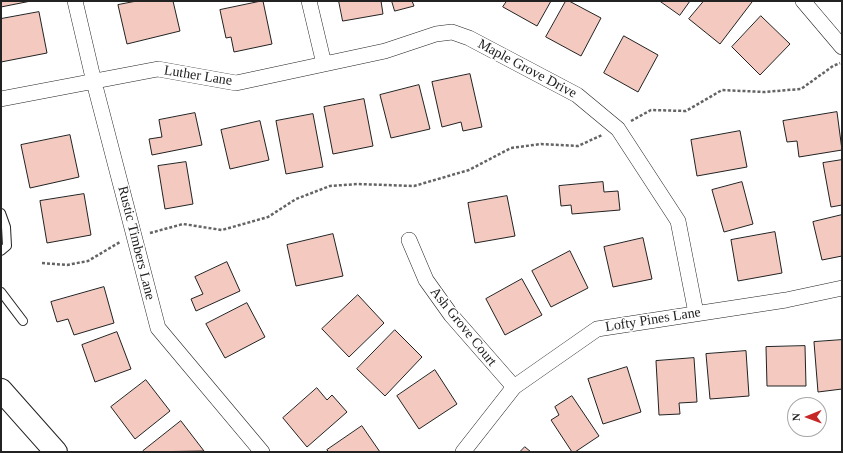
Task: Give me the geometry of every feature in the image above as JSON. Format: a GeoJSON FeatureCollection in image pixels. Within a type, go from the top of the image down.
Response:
{"type":"FeatureCollection","features":[{"type":"Feature","properties":{"kind":"main road"},"geometry":{"type":"LineString","coordinates":[[1,390],[56,452]]}},
{"type":"Feature","properties":{"kind":"street","name":"Rustic Timbers Lane"},"geometry":{"type":"LineString","coordinates":[[75,1],[94,82],[158,328],[262,452]]}},
{"type":"Feature","properties":{"kind":"street"},"geometry":{"type":"LineString","coordinates":[[309,1],[324,64]]}},
{"type":"Feature","properties":{"kind":"street"},"geometry":{"type":"LineString","coordinates":[[803,1],[842,46]]}},
{"type":"Feature","properties":{"kind":"street","name":"Maple Grove Drive"},"geometry":{"type":"LineString","coordinates":[[324,64],[385,51],[436,34],[452,32],[469,38],[577,95],[618,129],[678,221],[696,312]]}},
{"type":"Feature","properties":{"kind":"street","name":"Luther Lane"},"geometry":{"type":"LineString","coordinates":[[1,99],[158,69],[236,83],[324,64]]}},
{"type":"Feature","properties":{"kind":"street","name":"Ash Grove Court"},"geometry":{"type":"LineString","coordinates":[[409,240],[426,280],[451,315],[514,387]]}},
{"type":"Feature","properties":{"kind":"street","name":"Lofty Pines Lane"},"geometry":{"type":"LineString","coordinates":[[463,452],[514,387],[597,329],[696,312],[786,300],[842,288]]}},
{"type":"Feature","properties":{"kind":"lane"},"geometry":{"type":"LineString","coordinates":[[1,213],[6,227],[7,246],[1,251]]}},
{"type":"Feature","properties":{"kind":"lane"},"geometry":{"type":"LineString","coordinates":[[1,292],[23,321]]}},
{"type":"Feature","properties":{"kind":"path"},"geometry":{"type":"LineString","coordinates":[[42,263],[67,265],[88,260],[114,244],[183,224],[222,230],[268,217],[296,199],[330,186],[358,184],[414,186],[469,170],[511,148],[541,144],[578,146],[618,129],[651,110],[686,111],[722,90],[764,92],[801,89],[833,66],[842,63]]}},
{"type":"Feature","properties":{"kind":"building"},"geometry":{"type":"Polygon","coordinates":[[[1,1],[31,1],[1,7],[1,1]]]}},
{"type":"Feature","properties":{"kind":"building"},"geometry":{"type":"Polygon","coordinates":[[[137,1],[173,1],[180,31],[127,44],[118,5],[137,1]]]}},
{"type":"Feature","properties":{"kind":"building"},"geometry":{"type":"Polygon","coordinates":[[[263,1],[272,44],[234,52],[231,37],[226,38],[220,10],[263,1]]]}},
{"type":"Feature","properties":{"kind":"building"},"geometry":{"type":"Polygon","coordinates":[[[339,1],[381,1],[383,14],[343,21],[339,1]]]}},
{"type":"Feature","properties":{"kind":"building"},"geometry":{"type":"Polygon","coordinates":[[[392,1],[412,1],[414,6],[395,11],[392,1]]]}},
{"type":"Feature","properties":{"kind":"building"},"geometry":{"type":"Polygon","coordinates":[[[507,1],[551,1],[537,26],[503,7],[507,1]]]}},
{"type":"Feature","properties":{"kind":"building"},"geometry":{"type":"Polygon","coordinates":[[[566,1],[569,1],[601,18],[581,56],[546,37],[566,1]]]}},
{"type":"Feature","properties":{"kind":"building"},"geometry":{"type":"Polygon","coordinates":[[[660,1],[690,1],[680,15],[660,1]]]}},
{"type":"Feature","properties":{"kind":"building"},"geometry":{"type":"Polygon","coordinates":[[[704,1],[752,2],[720,44],[689,19],[704,1]]]}},
{"type":"Feature","properties":{"kind":"building"},"geometry":{"type":"Polygon","coordinates":[[[39,12],[47,53],[1,62],[1,19],[39,12]]]}},
{"type":"Feature","properties":{"kind":"building"},"geometry":{"type":"Polygon","coordinates":[[[761,16],[790,44],[760,75],[732,47],[761,16]]]}},
{"type":"Feature","properties":{"kind":"building"},"geometry":{"type":"Polygon","coordinates":[[[624,36],[658,55],[638,92],[604,73],[624,36]]]}},
{"type":"Feature","properties":{"kind":"building"},"geometry":{"type":"Polygon","coordinates":[[[470,74],[482,127],[463,131],[461,122],[442,127],[432,82],[470,74]]]}},
{"type":"Feature","properties":{"kind":"building"},"geometry":{"type":"Polygon","coordinates":[[[419,85],[430,129],[391,138],[380,95],[419,85]]]}},
{"type":"Feature","properties":{"kind":"building"},"geometry":{"type":"Polygon","coordinates":[[[364,99],[373,146],[333,154],[324,107],[364,99]]]}},
{"type":"Feature","properties":{"kind":"building"},"geometry":{"type":"Polygon","coordinates":[[[837,112],[842,150],[799,157],[797,141],[787,142],[783,121],[837,112]]]}},
{"type":"Feature","properties":{"kind":"building"},"geometry":{"type":"Polygon","coordinates":[[[195,113],[202,145],[152,155],[149,139],[162,137],[159,120],[195,113]]]}},
{"type":"Feature","properties":{"kind":"building"},"geometry":{"type":"Polygon","coordinates":[[[313,114],[323,167],[286,174],[276,121],[313,114]]]}},
{"type":"Feature","properties":{"kind":"building"},"geometry":{"type":"Polygon","coordinates":[[[260,121],[269,160],[230,169],[221,130],[260,121]]]}},
{"type":"Feature","properties":{"kind":"building"},"geometry":{"type":"Polygon","coordinates":[[[740,131],[747,167],[697,176],[691,140],[740,131]]]}},
{"type":"Feature","properties":{"kind":"building"},"geometry":{"type":"Polygon","coordinates":[[[70,135],[79,177],[30,188],[21,145],[70,135]]]}},
{"type":"Feature","properties":{"kind":"building"},"geometry":{"type":"Polygon","coordinates":[[[842,160],[842,205],[831,207],[823,163],[842,160]]]}},
{"type":"Feature","properties":{"kind":"building"},"geometry":{"type":"Polygon","coordinates":[[[186,162],[193,204],[165,209],[158,166],[186,162]]]}},
{"type":"Feature","properties":{"kind":"building"},"geometry":{"type":"Polygon","coordinates":[[[603,182],[604,192],[618,191],[620,210],[572,214],[571,205],[561,206],[559,186],[603,182]]]}},
{"type":"Feature","properties":{"kind":"building"},"geometry":{"type":"Polygon","coordinates":[[[742,182],[753,224],[724,232],[712,190],[742,182]]]}},
{"type":"Feature","properties":{"kind":"building"},"geometry":{"type":"Polygon","coordinates":[[[84,194],[91,235],[47,243],[40,201],[84,194]]]}},
{"type":"Feature","properties":{"kind":"building"},"geometry":{"type":"Polygon","coordinates":[[[507,196],[515,236],[475,243],[468,203],[507,196]]]}},
{"type":"Feature","properties":{"kind":"building"},"geometry":{"type":"Polygon","coordinates":[[[842,215],[842,256],[822,260],[813,222],[842,215]]]}},
{"type":"Feature","properties":{"kind":"building"},"geometry":{"type":"Polygon","coordinates":[[[775,232],[782,273],[738,281],[731,240],[775,232]]]}},
{"type":"Feature","properties":{"kind":"building"},"geometry":{"type":"Polygon","coordinates":[[[333,234],[343,276],[296,286],[287,245],[333,234]]]}},
{"type":"Feature","properties":{"kind":"building"},"geometry":{"type":"Polygon","coordinates":[[[643,238],[652,279],[613,287],[604,247],[643,238]]]}},
{"type":"Feature","properties":{"kind":"building"},"geometry":{"type":"Polygon","coordinates":[[[570,251],[588,288],[551,307],[532,271],[570,251]]]}},
{"type":"Feature","properties":{"kind":"building"},"geometry":{"type":"Polygon","coordinates":[[[227,262],[240,291],[196,311],[191,299],[203,294],[195,277],[227,262]]]}},
{"type":"Feature","properties":{"kind":"building"},"geometry":{"type":"Polygon","coordinates":[[[522,279],[542,315],[505,335],[486,299],[522,279]]]}},
{"type":"Feature","properties":{"kind":"building"},"geometry":{"type":"Polygon","coordinates":[[[104,287],[114,323],[74,335],[68,319],[57,322],[51,302],[104,287]]]}},
{"type":"Feature","properties":{"kind":"building"},"geometry":{"type":"Polygon","coordinates":[[[358,295],[384,323],[349,357],[322,329],[358,295]]]}},
{"type":"Feature","properties":{"kind":"building"},"geometry":{"type":"Polygon","coordinates":[[[247,303],[265,337],[225,358],[206,324],[247,303]]]}},
{"type":"Feature","properties":{"kind":"building"},"geometry":{"type":"Polygon","coordinates":[[[395,330],[422,357],[385,396],[357,369],[395,330]]]}},
{"type":"Feature","properties":{"kind":"building"},"geometry":{"type":"Polygon","coordinates":[[[117,332],[131,369],[95,382],[82,345],[117,332]]]}},
{"type":"Feature","properties":{"kind":"building"},"geometry":{"type":"Polygon","coordinates":[[[842,340],[842,389],[818,392],[814,342],[842,340]]]}},
{"type":"Feature","properties":{"kind":"building"},"geometry":{"type":"Polygon","coordinates":[[[805,346],[806,386],[767,386],[766,347],[805,346]]]}},
{"type":"Feature","properties":{"kind":"building"},"geometry":{"type":"Polygon","coordinates":[[[746,351],[749,396],[710,399],[706,354],[746,351]]]}},
{"type":"Feature","properties":{"kind":"building"},"geometry":{"type":"Polygon","coordinates":[[[694,358],[697,402],[679,403],[680,414],[659,415],[656,361],[694,358]]]}},
{"type":"Feature","properties":{"kind":"building"},"geometry":{"type":"Polygon","coordinates":[[[627,367],[641,412],[603,424],[588,379],[627,367]]]}},
{"type":"Feature","properties":{"kind":"building"},"geometry":{"type":"Polygon","coordinates":[[[435,370],[457,404],[419,429],[397,396],[435,370]]]}},
{"type":"Feature","properties":{"kind":"building"},"geometry":{"type":"Polygon","coordinates":[[[146,380],[170,411],[135,439],[111,407],[146,380]]]}},
{"type":"Feature","properties":{"kind":"building"},"geometry":{"type":"Polygon","coordinates":[[[317,388],[327,400],[332,395],[347,412],[307,447],[283,418],[317,388]]]}},
{"type":"Feature","properties":{"kind":"building"},"geometry":{"type":"Polygon","coordinates":[[[572,396],[599,436],[575,452],[572,452],[551,420],[559,415],[555,407],[572,396]]]}},
{"type":"Feature","properties":{"kind":"building"},"geometry":{"type":"Polygon","coordinates":[[[181,421],[204,451],[143,452],[143,451],[181,421]]]}},
{"type":"Feature","properties":{"kind":"building"},"geometry":{"type":"Polygon","coordinates":[[[362,426],[380,452],[329,452],[327,450],[362,426]]]}},
{"type":"Feature","properties":{"kind":"building"},"geometry":{"type":"Polygon","coordinates":[[[525,447],[531,452],[520,452],[525,447]]]}}]}
